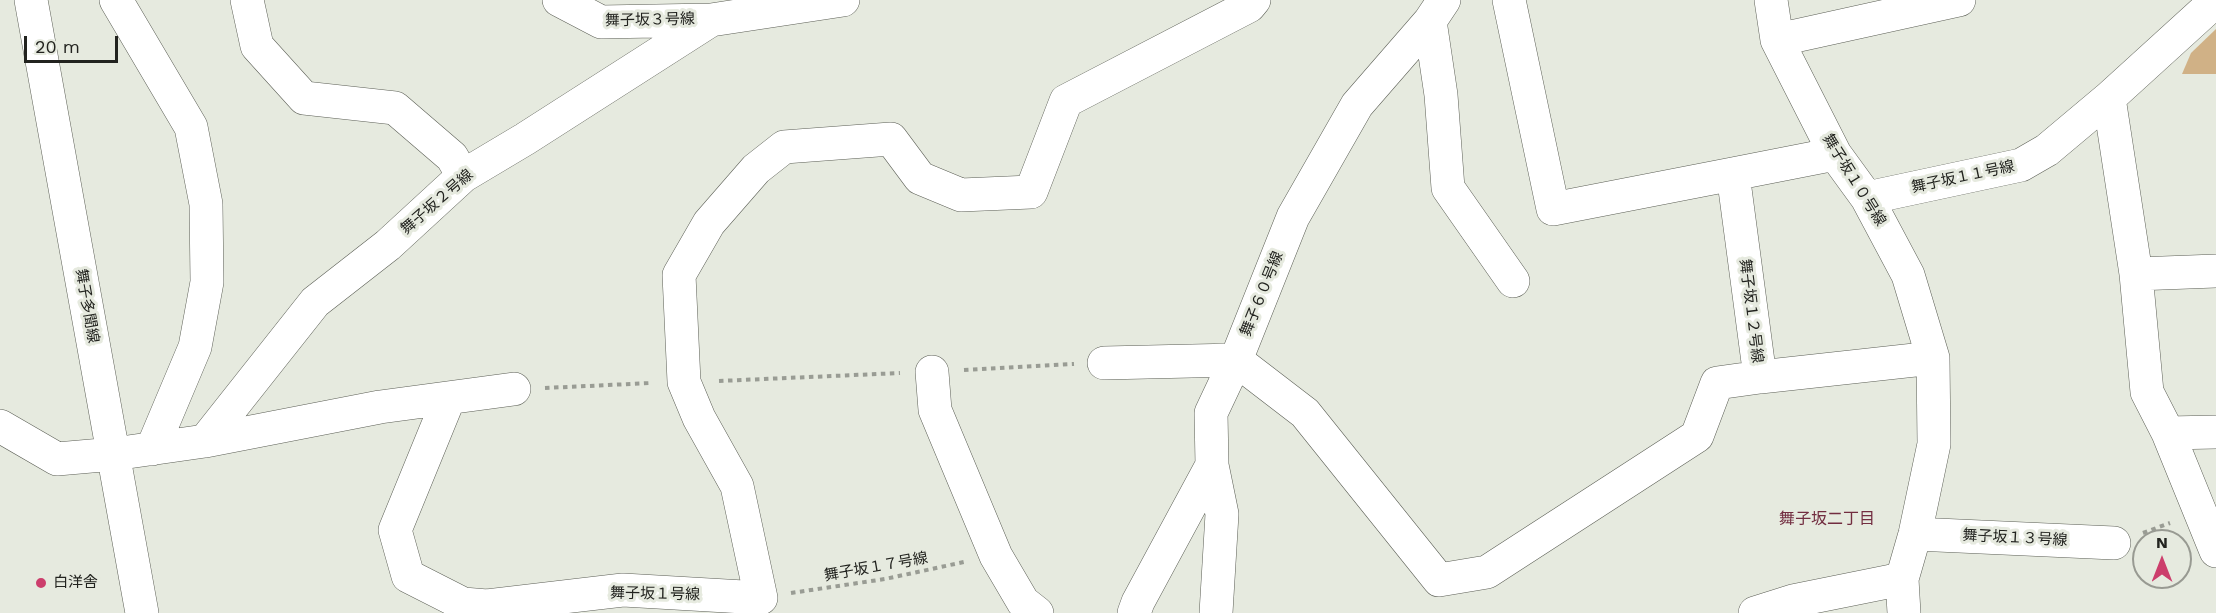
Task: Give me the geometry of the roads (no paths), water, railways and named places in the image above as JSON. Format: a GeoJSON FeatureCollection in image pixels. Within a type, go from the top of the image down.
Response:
{"type":"FeatureCollection","features":[{"type":"Feature","properties":{"kind":"street","name":"舞子多聞線"},"geometry":{"type":"LineString","coordinates":[[31,0],[142,613]]}},
{"type":"Feature","properties":{"kind":"street"},"geometry":{"type":"LineString","coordinates":[[116,0],[191,126],[206,204],[207,282],[195,347],[152,449]]}},
{"type":"Feature","properties":{"kind":"street"},"geometry":{"type":"LineString","coordinates":[[247,0],[257,46],[304,98],[395,108],[452,157],[463,177]]}},
{"type":"Feature","properties":{"kind":"street","name":"舞子坂３号線"},"geometry":{"type":"LineString","coordinates":[[559,0],[601,22],[711,20]]}},
{"type":"Feature","properties":{"kind":"street","name":"舞子坂２号線"},"geometry":{"type":"LineString","coordinates":[[205,441],[315,302],[388,245],[463,177],[711,20],[843,0]]}},
{"type":"Feature","properties":{"kind":"street"},"geometry":{"type":"LineString","coordinates":[[762,606],[737,486],[699,418],[684,382],[679,275],[709,223],[756,169],[784,147],[891,139],[920,178],[961,195],[1031,192],[1066,101],[1249,6],[1254,0]]}},
{"type":"Feature","properties":{"kind":"street"},"geometry":{"type":"LineString","coordinates":[[1509,0],[1553,209],[1835,154]]}},
{"type":"Feature","properties":{"kind":"street","name":"舞子坂１０号線"},"geometry":{"type":"LineString","coordinates":[[1771,0],[1777,40],[1835,154],[1867,198],[1908,275],[1933,358],[1934,444],[1915,534],[1902,579],[1904,613]]}},
{"type":"Feature","properties":{"kind":"street"},"geometry":{"type":"LineString","coordinates":[[1777,40],[1959,0]]}},
{"type":"Feature","properties":{"kind":"street"},"geometry":{"type":"LineString","coordinates":[[2211,0],[2209,7],[2109,98],[2136,274],[2147,392],[2168,433],[2216,550]]}},
{"type":"Feature","properties":{"kind":"street"},"geometry":{"type":"LineString","coordinates":[[1437,10],[1448,188],[1513,281]]}},
{"type":"Feature","properties":{"kind":"street","name":"舞子６０号線"},"geometry":{"type":"LineString","coordinates":[[1134,613],[1137,602],[1212,465],[1211,413],[1236,360],[1293,217],[1357,105],[1437,10]]}},
{"type":"Feature","properties":{"kind":"street","name":"舞子坂１１号線"},"geometry":{"type":"LineString","coordinates":[[1867,198],[2021,165],[2047,150],[2109,98]]}},
{"type":"Feature","properties":{"kind":"street","name":"舞子坂１２号線"},"geometry":{"type":"LineString","coordinates":[[1733,174],[1760,377],[1933,358]]}},
{"type":"Feature","properties":{"kind":"street"},"geometry":{"type":"LineString","coordinates":[[2136,274],[2216,271]]}},
{"type":"Feature","properties":{"kind":"street"},"geometry":{"type":"LineString","coordinates":[[1104,363],[1236,360],[1305,413],[1439,580],[1487,572],[1697,436],[1717,383],[1760,377]]}},
{"type":"Feature","properties":{"kind":"street"},"geometry":{"type":"LineString","coordinates":[[932,372],[935,410],[996,556],[1023,602],[1036,613]]}},
{"type":"Feature","properties":{"kind":"street"},"geometry":{"type":"LineString","coordinates":[[0,426],[57,459],[114,454],[205,441],[380,406],[514,389]]}},
{"type":"Feature","properties":{"kind":"street","name":"舞子坂１号線"},"geometry":{"type":"LineString","coordinates":[[449,398],[395,530],[408,576],[463,604],[486,610],[589,604],[622,590],[762,606]]}},
{"type":"Feature","properties":{"kind":"street"},"geometry":{"type":"LineString","coordinates":[[2168,433],[2216,432]]}},
{"type":"Feature","properties":{"kind":"street"},"geometry":{"type":"LineString","coordinates":[[1212,465],[1222,514],[1216,613]]}},
{"type":"Feature","properties":{"kind":"street","name":"舞子坂１３号線"},"geometry":{"type":"LineString","coordinates":[[1915,534],[2114,543]]}},
{"type":"Feature","properties":{"kind":"street"},"geometry":{"type":"LineString","coordinates":[[1755,613],[1793,601],[1902,579]]}},
{"type":"Feature","properties":{"kind":"place","name":"白洋舎"},"geometry":{"type":"Point","coordinates":[41,583]}},
{"type":"Feature","properties":{"kind":"district","name":"舞子坂二丁目"},"geometry":{"type":"Point","coordinates":[1827,519]}}]}
